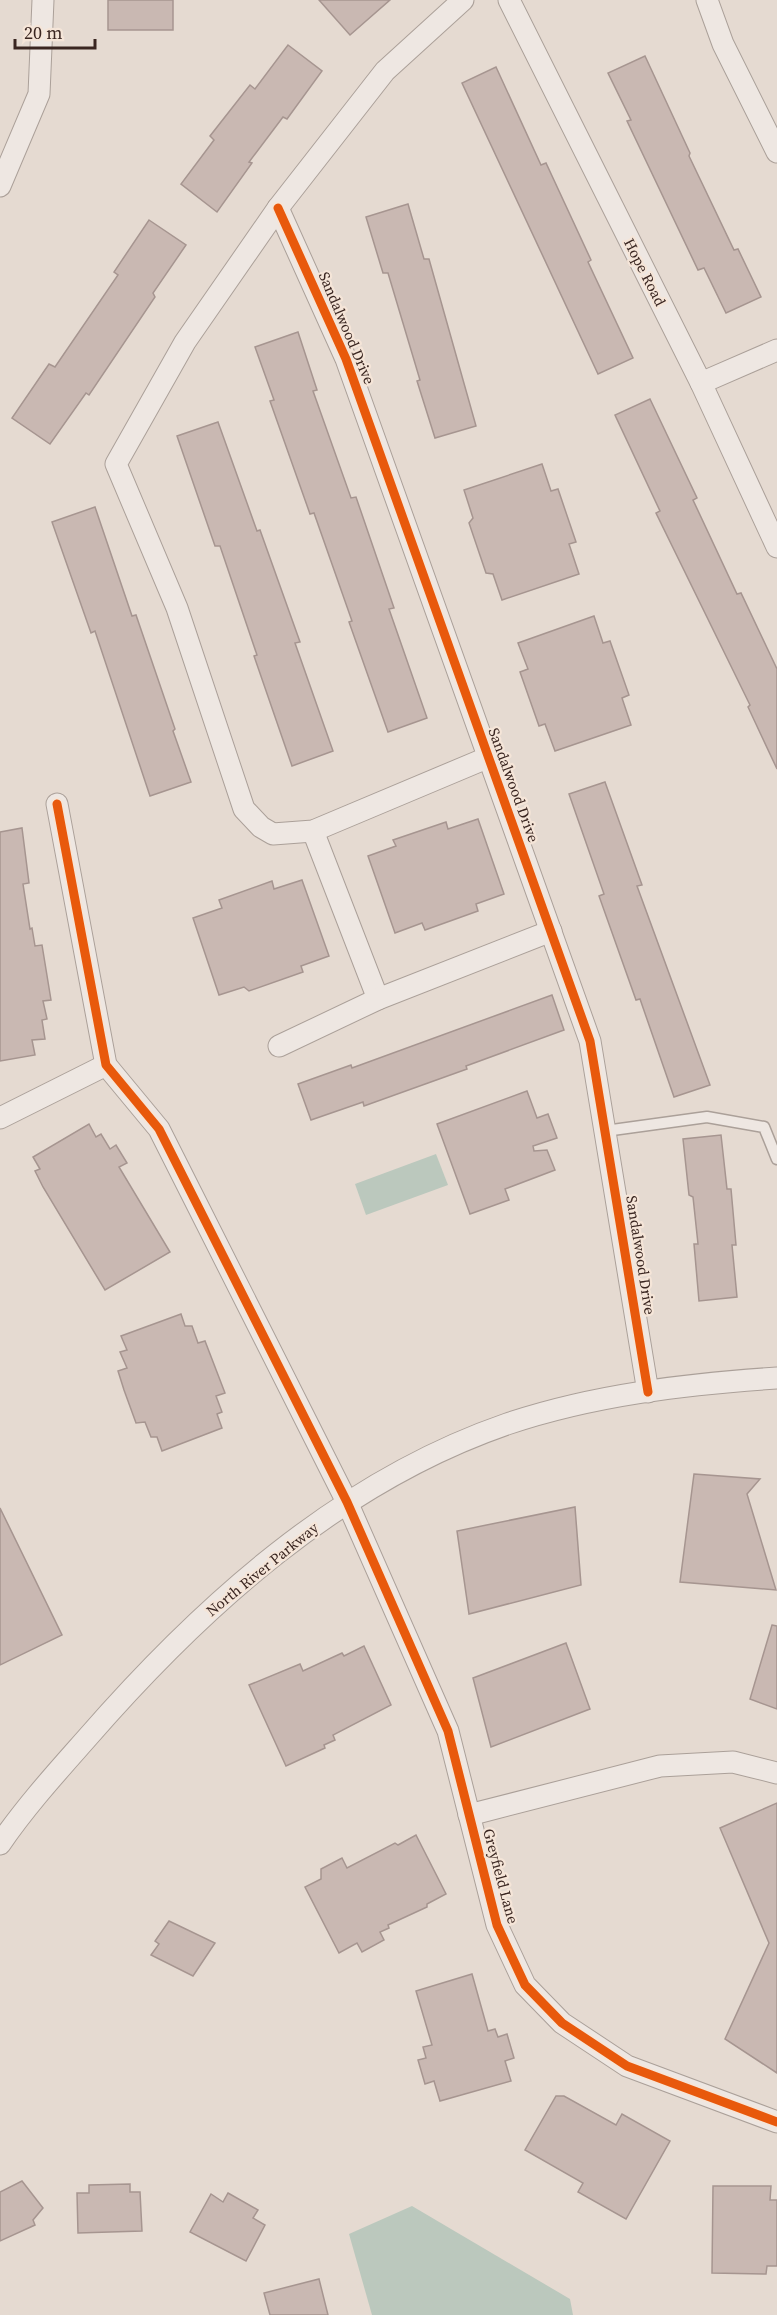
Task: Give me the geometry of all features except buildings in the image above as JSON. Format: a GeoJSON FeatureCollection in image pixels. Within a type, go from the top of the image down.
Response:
{"type":"FeatureCollection","features":[{"type":"Feature","properties":{"kind":"street"},"geometry":{"type":"LineString","coordinates":[[0,186],[39,94],[43,0]]}},
{"type":"Feature","properties":{"kind":"street","name":"Sandalwood Drive"},"geometry":{"type":"LineString","coordinates":[[463,0],[385,71],[278,208],[185,342],[116,464],[177,608],[244,809],[261,827],[273,834],[313,831],[489,757]]}},
{"type":"Feature","properties":{"kind":"street","name":"Hope Road"},"geometry":{"type":"LineString","coordinates":[[508,0],[701,383],[777,547]]}},
{"type":"Feature","properties":{"kind":"street"},"geometry":{"type":"LineString","coordinates":[[706,0],[723,44],[777,153]]}},
{"type":"Feature","properties":{"kind":"street","name":"Sandalwood Drive"},"geometry":{"type":"LineString","coordinates":[[278,208],[346,359],[590,1041],[648,1392]]}},
{"type":"Feature","properties":{"kind":"street"},"geometry":{"type":"LineString","coordinates":[[701,383],[777,350]]}},
{"type":"Feature","properties":{"kind":"street"},"geometry":{"type":"LineString","coordinates":[[0,1118],[106,1065],[57,804]]}},
{"type":"Feature","properties":{"kind":"street"},"geometry":{"type":"LineString","coordinates":[[313,831],[378,999]]}},
{"type":"Feature","properties":{"kind":"street"},"geometry":{"type":"LineString","coordinates":[[279,1046],[378,999],[551,931]]}},
{"type":"Feature","properties":{"kind":"street","name":"Greyfield Lane"},"geometry":{"type":"LineString","coordinates":[[106,1065],[159,1129],[346,1502],[448,1731],[497,1925],[525,1985],[562,2023],[627,2066],[777,2122]]}},
{"type":"Feature","properties":{"kind":"street","name":"North River Parkway"},"geometry":{"type":"LineString","coordinates":[[0,1844],[19,1816],[124,1696],[198,1622],[277,1552],[346,1502],[423,1460],[506,1425],[578,1404],[648,1392],[777,1378]]}},
{"type":"Feature","properties":{"kind":"street","name":"Greyfield Lane"},"geometry":{"type":"LineString","coordinates":[[469,1815],[660,1766],[733,1762],[777,1773]]}},
{"type":"Feature","properties":{"kind":"lane"},"geometry":{"type":"LineString","coordinates":[[605,1131],[707,1116],[764,1127],[777,1159]]}},
{"type":"Feature","properties":{"kind":"shaded area"},"geometry":{"type":"Polygon","coordinates":[[[436,1154],[448,1185],[366,1215],[355,1184],[436,1154]]]}},
{"type":"Feature","properties":{"kind":"shaded area"},"geometry":{"type":"Polygon","coordinates":[[[412,2206],[570,2299],[573,2315],[372,2315],[349,2234],[412,2206]]]}},
{"type":"Feature","properties":{"kind":"cycle path"},"geometry":{"type":"LineString","coordinates":[[278,208],[346,359],[590,1041],[648,1392]]}},
{"type":"Feature","properties":{"kind":"cycle path"},"geometry":{"type":"LineString","coordinates":[[57,804],[106,1065],[159,1129],[347,1502],[448,1731],[497,1925],[525,1985],[562,2023],[627,2066],[777,2122]]}}]}
